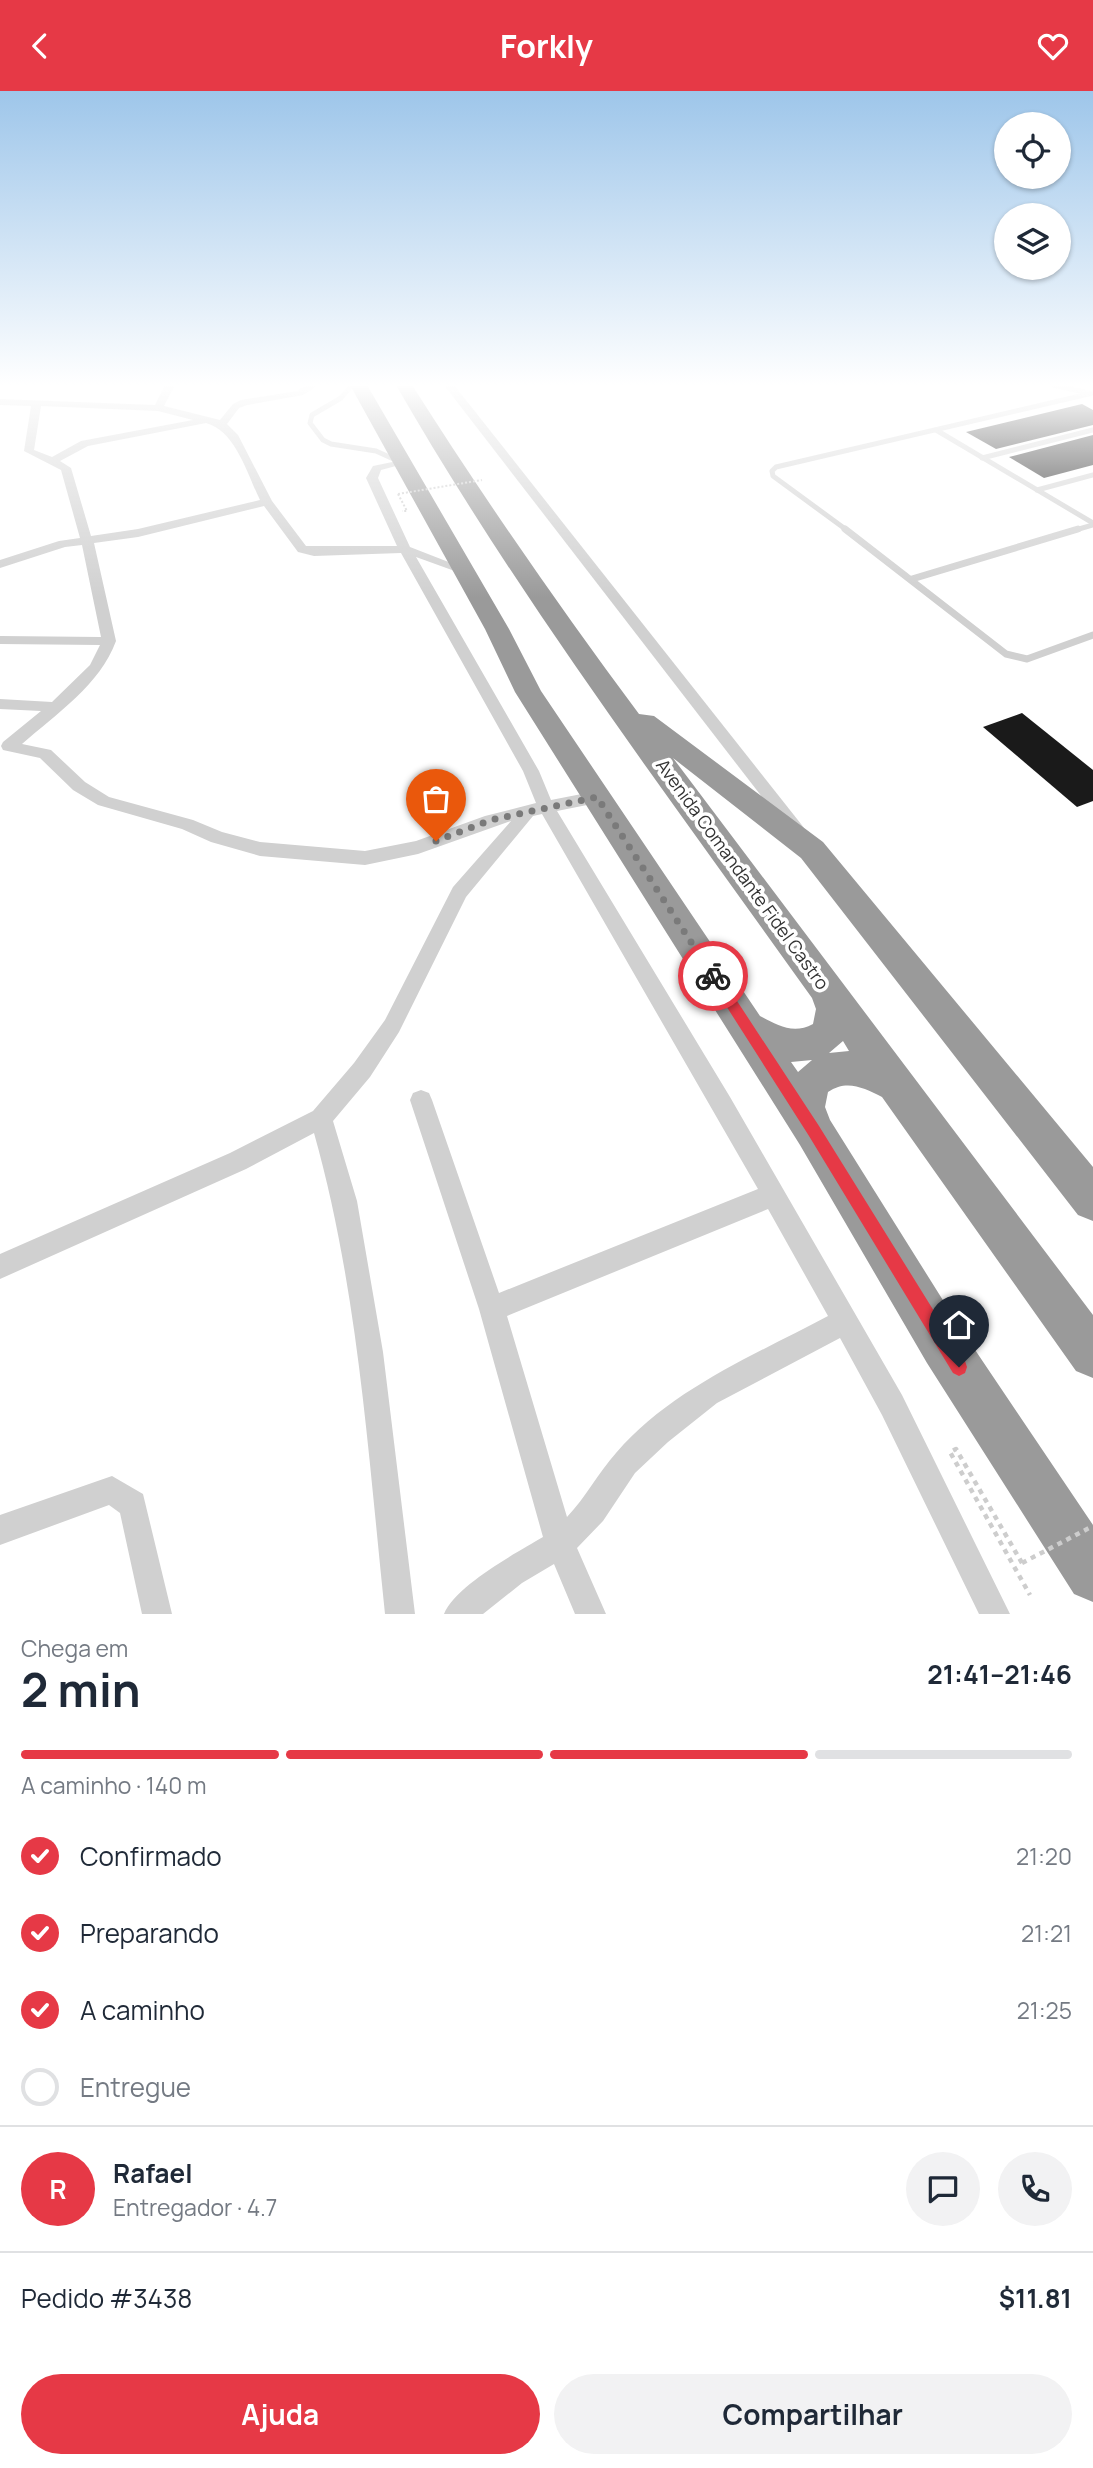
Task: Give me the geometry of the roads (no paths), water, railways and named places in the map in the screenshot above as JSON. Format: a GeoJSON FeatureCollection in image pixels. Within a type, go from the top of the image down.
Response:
{"type":"FeatureCollection","features":[{"type":"Feature","properties":{"kind":"highway"},"geometry":{"type":"LineString","coordinates":[[398,456],[528,692],[814,1131],[944,1346],[1093,1575]]}},
{"type":"Feature","properties":{"kind":"highway","name":"Avenida Comandante Fidel Castro"},"geometry":{"type":"LineString","coordinates":[[448,456],[550,612],[1093,1354]]}},
{"type":"Feature","properties":{"kind":"highway"},"geometry":{"type":"LineString","coordinates":[[618,703],[812,850],[1093,1200]]}},
{"type":"Feature","properties":{"kind":"highway"},"geometry":{"type":"LineString","coordinates":[[741,1018],[752,1031],[774,1044],[798,1047],[813,1044],[829,1031],[834,1019],[834,1005],[825,986]]}},
{"type":"Feature","properties":{"kind":"highway"},"geometry":{"type":"LineString","coordinates":[[814,1131],[807,1114],[807,1097],[817,1077],[830,1068],[847,1065],[865,1067],[891,1080],[903,1093]]}},
{"type":"Feature","properties":{"kind":"street"},"geometry":{"type":"LineString","coordinates":[[38,456],[66,468],[80,526],[87,541],[109,641],[107,653],[94,670],[9,746],[45,754],[79,786],[104,801],[187,824],[217,837],[260,849],[365,858],[393,854],[491,820],[597,797]]}},
{"type":"Feature","properties":{"kind":"street"},"geometry":{"type":"LineString","coordinates":[[52,462],[60,456]]}},
{"type":"Feature","properties":{"kind":"street"},"geometry":{"type":"LineString","coordinates":[[244,456],[267,502],[302,549],[314,552],[405,549],[463,570]]}},
{"type":"Feature","properties":{"kind":"street"},"geometry":{"type":"LineString","coordinates":[[504,456],[812,850]]}},
{"type":"Feature","properties":{"kind":"street"},"geometry":{"type":"LineString","coordinates":[[402,463],[377,468],[372,478],[405,549],[531,771],[537,809],[773,1195],[845,1321],[892,1405],[995,1614]]}},
{"type":"Feature","properties":{"kind":"street"},"geometry":{"type":"LineString","coordinates":[[0,564],[39,550],[138,533],[267,502]]}},
{"type":"Feature","properties":{"kind":"street"},"geometry":{"type":"LineString","coordinates":[[0,640],[109,641]]}},
{"type":"Feature","properties":{"kind":"street"},"geometry":{"type":"LineString","coordinates":[[0,704],[53,708]]}},
{"type":"Feature","properties":{"kind":"street"},"geometry":{"type":"LineString","coordinates":[[0,1266],[238,1161],[321,1118],[362,1069],[392,1026],[459,892],[537,809]]}},
{"type":"Feature","properties":{"kind":"street"},"geometry":{"type":"LineString","coordinates":[[421,1100],[492,1309],[560,1544],[591,1614]]}},
{"type":"Feature","properties":{"kind":"street"},"geometry":{"type":"LineString","coordinates":[[321,1118],[345,1201],[370,1352],[400,1614]]}},
{"type":"Feature","properties":{"kind":"street"},"geometry":{"type":"LineString","coordinates":[[492,1309],[773,1195]]}},
{"type":"Feature","properties":{"kind":"street"},"geometry":{"type":"LineString","coordinates":[[459,1614],[511,1573],[560,1544],[593,1511],[625,1463],[708,1394],[845,1321]]}},
{"type":"Feature","properties":{"kind":"street"},"geometry":{"type":"LineString","coordinates":[[0,1530],[112,1490],[133,1504],[157,1614]]}},
{"type":"Feature","properties":{"kind":"lane"},"geometry":{"type":"LineString","coordinates":[[387,456],[402,463]]}},
{"type":"Feature","properties":{"kind":"lane"},"geometry":{"type":"LineString","coordinates":[[823,456],[776,467],[772,476],[1014,657],[1032,657],[1093,635]]}},
{"type":"Feature","properties":{"kind":"lane"},"geometry":{"type":"LineString","coordinates":[[979,456],[1093,524]]}},
{"type":"Feature","properties":{"kind":"lane"},"geometry":{"type":"LineString","coordinates":[[982,458],[990,456]]}},
{"type":"Feature","properties":{"kind":"lane"},"geometry":{"type":"LineString","coordinates":[[1037,490],[1093,475]]}},
{"type":"Feature","properties":{"kind":"lane"},"geometry":{"type":"LineString","coordinates":[[912,579],[1093,524]]}}]}
